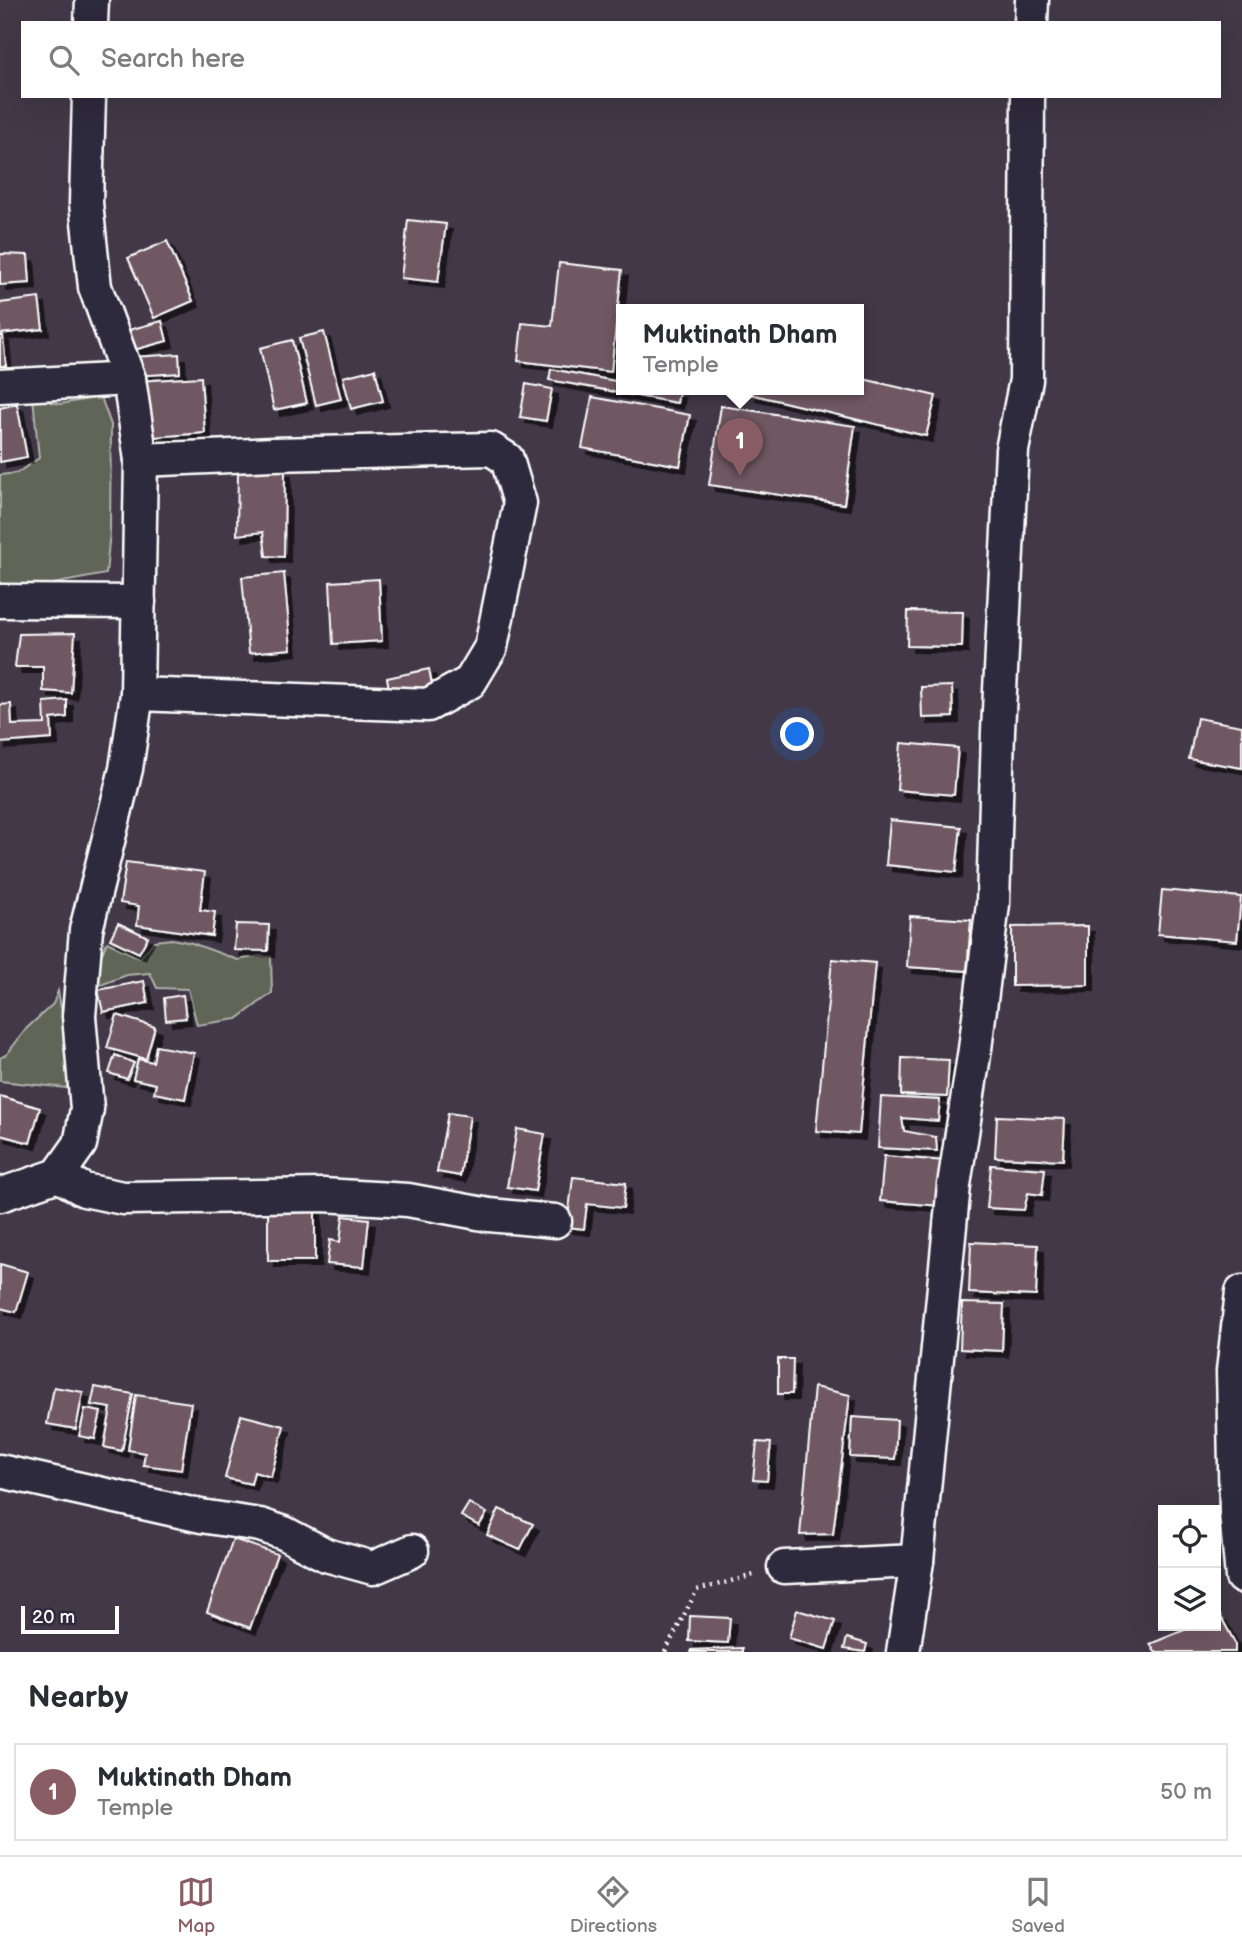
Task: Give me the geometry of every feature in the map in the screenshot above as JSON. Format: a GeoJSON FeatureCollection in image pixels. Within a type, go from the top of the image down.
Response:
{"type":"FeatureCollection","features":[{"type":"Feature","properties":{"kind":"street"},"geometry":{"type":"LineString","coordinates":[[91,21],[92,0]]}},
{"type":"Feature","properties":{"kind":"street"},"geometry":{"type":"LineString","coordinates":[[1031,21],[1032,0]]}},
{"type":"Feature","properties":{"kind":"street"},"geometry":{"type":"LineString","coordinates":[[0,1195],[58,1175],[80,1144],[87,1109],[79,1016],[86,930],[126,769],[137,694],[141,460],[129,379],[95,287],[86,203],[89,98]]}},
{"type":"Feature","properties":{"kind":"street"},"geometry":{"type":"LineString","coordinates":[[903,1652],[917,1561],[954,1185],[975,1049],[993,904],[996,784],[1012,464],[1026,380],[1028,98]]}},
{"type":"Feature","properties":{"kind":"street"},"geometry":{"type":"LineString","coordinates":[[0,386],[129,379]]}},
{"type":"Feature","properties":{"kind":"street"},"geometry":{"type":"LineString","coordinates":[[137,694],[428,705],[470,682],[491,647],[520,503],[507,459],[491,449],[141,460]]}},
{"type":"Feature","properties":{"kind":"street"},"geometry":{"type":"LineString","coordinates":[[0,601],[139,602]]}},
{"type":"Feature","properties":{"kind":"street"},"geometry":{"type":"LineString","coordinates":[[58,1175],[84,1190],[123,1198],[323,1195],[408,1200],[489,1215],[555,1221]]}},
{"type":"Feature","properties":{"kind":"street"},"geometry":{"type":"LineString","coordinates":[[1242,1292],[1233,1371],[1236,1513],[1242,1577]]}},
{"type":"Feature","properties":{"kind":"street"},"geometry":{"type":"LineString","coordinates":[[0,1471],[187,1513],[260,1525],[284,1533],[326,1555],[373,1568],[412,1551]]}},
{"type":"Feature","properties":{"kind":"street"},"geometry":{"type":"LineString","coordinates":[[784,1567],[917,1561]]}},
{"type":"Feature","properties":{"kind":"path"},"geometry":{"type":"LineString","coordinates":[[665,1652],[697,1590],[784,1567]]}},
{"type":"Feature","properties":{"kind":"green space"},"geometry":{"type":"Polygon","coordinates":[[[101,397],[111,425],[110,531],[106,574],[15,591],[0,590],[0,475],[17,473],[39,458],[33,398],[60,404],[101,397]]]}},
{"type":"Feature","properties":{"kind":"green space"},"geometry":{"type":"Polygon","coordinates":[[[172,939],[192,943],[238,960],[271,957],[272,993],[237,1019],[197,1025],[188,989],[157,988],[150,973],[127,975],[90,989],[93,974],[107,942],[140,958],[154,941],[172,939]]]}},
{"type":"Feature","properties":{"kind":"green space"},"geometry":{"type":"Polygon","coordinates":[[[58,991],[68,1047],[70,1084],[66,1088],[0,1081],[0,1058],[7,1054],[27,1028],[53,1004],[58,991]]]}},
{"type":"Feature","properties":{"kind":"building"},"geometry":{"type":"Polygon","coordinates":[[[408,220],[446,224],[438,282],[401,278],[408,220]]]}},
{"type":"Feature","properties":{"kind":"building"},"geometry":{"type":"Polygon","coordinates":[[[167,241],[193,301],[154,318],[128,258],[167,241]]]}},
{"type":"Feature","properties":{"kind":"building"},"geometry":{"type":"Polygon","coordinates":[[[0,254],[28,255],[30,283],[0,285],[0,254]]]}},
{"type":"Feature","properties":{"kind":"building"},"geometry":{"type":"Polygon","coordinates":[[[559,263],[622,270],[618,304],[616,304],[611,372],[518,361],[522,323],[552,326],[559,263]]]}},
{"type":"Feature","properties":{"kind":"building"},"geometry":{"type":"Polygon","coordinates":[[[39,298],[43,329],[0,334],[0,303],[39,298]]]}},
{"type":"Feature","properties":{"kind":"building"},"geometry":{"type":"Polygon","coordinates":[[[162,321],[167,341],[130,351],[125,331],[162,321]]]}},
{"type":"Feature","properties":{"kind":"building"},"geometry":{"type":"Polygon","coordinates":[[[324,332],[341,399],[316,405],[299,338],[324,332]]]}},
{"type":"Feature","properties":{"kind":"building"},"geometry":{"type":"Polygon","coordinates":[[[0,336],[3,336],[6,366],[0,366],[0,336]]]}},
{"type":"Feature","properties":{"kind":"building"},"geometry":{"type":"Polygon","coordinates":[[[292,340],[307,403],[274,410],[260,348],[292,340]]]}},
{"type":"Feature","properties":{"kind":"building"},"geometry":{"type":"Polygon","coordinates":[[[179,354],[180,373],[134,376],[133,357],[179,354]]]}},
{"type":"Feature","properties":{"kind":"building"},"geometry":{"type":"Polygon","coordinates":[[[375,369],[383,401],[351,409],[343,377],[375,369]]]}},
{"type":"Feature","properties":{"kind":"building"},"geometry":{"type":"Polygon","coordinates":[[[551,369],[616,381],[616,392],[549,380],[551,369]]]}},
{"type":"Feature","properties":{"kind":"building"},"geometry":{"type":"Polygon","coordinates":[[[201,377],[205,433],[141,438],[137,381],[201,377]]]}},
{"type":"Feature","properties":{"kind":"building"},"geometry":{"type":"Polygon","coordinates":[[[864,379],[936,396],[926,436],[754,395],[864,395],[864,379]]]}},
{"type":"Feature","properties":{"kind":"building"},"geometry":{"type":"Polygon","coordinates":[[[526,384],[552,389],[546,421],[520,417],[526,384]]]}},
{"type":"Feature","properties":{"kind":"building"},"geometry":{"type":"Polygon","coordinates":[[[632,395],[678,395],[677,403],[632,395]]]}},
{"type":"Feature","properties":{"kind":"building"},"geometry":{"type":"Polygon","coordinates":[[[592,397],[690,415],[680,466],[582,448],[592,397]]]}},
{"type":"Feature","properties":{"kind":"building"},"geometry":{"type":"Polygon","coordinates":[[[17,404],[27,457],[0,462],[0,408],[17,404]]]}},
{"type":"Feature","properties":{"kind":"building"},"geometry":{"type":"Polygon","coordinates":[[[721,406],[855,426],[844,504],[709,485],[721,406]]]}},
{"type":"Feature","properties":{"kind":"building"},"geometry":{"type":"Polygon","coordinates":[[[238,470],[285,470],[284,557],[266,556],[263,532],[237,535],[238,470]]]}},
{"type":"Feature","properties":{"kind":"building"},"geometry":{"type":"Polygon","coordinates":[[[284,573],[291,649],[249,653],[242,577],[284,573]]]}},
{"type":"Feature","properties":{"kind":"building"},"geometry":{"type":"Polygon","coordinates":[[[379,579],[382,641],[333,644],[330,582],[379,579]]]}},
{"type":"Feature","properties":{"kind":"building"},"geometry":{"type":"Polygon","coordinates":[[[908,611],[963,612],[962,647],[907,646],[908,611]]]}},
{"type":"Feature","properties":{"kind":"building"},"geometry":{"type":"Polygon","coordinates":[[[75,633],[71,693],[43,691],[43,667],[15,667],[19,634],[75,633]]]}},
{"type":"Feature","properties":{"kind":"building"},"geometry":{"type":"Polygon","coordinates":[[[429,669],[433,690],[391,698],[387,678],[429,669]]]}},
{"type":"Feature","properties":{"kind":"building"},"geometry":{"type":"Polygon","coordinates":[[[952,686],[953,717],[922,718],[921,687],[952,686]]]}},
{"type":"Feature","properties":{"kind":"building"},"geometry":{"type":"Polygon","coordinates":[[[67,700],[67,717],[51,719],[52,739],[0,743],[0,705],[11,704],[12,725],[45,724],[44,702],[67,700]]]}},
{"type":"Feature","properties":{"kind":"building"},"geometry":{"type":"Polygon","coordinates":[[[1197,718],[1242,726],[1242,768],[1189,759],[1197,718]]]}},
{"type":"Feature","properties":{"kind":"building"},"geometry":{"type":"Polygon","coordinates":[[[901,743],[958,748],[954,795],[897,790],[901,743]]]}},
{"type":"Feature","properties":{"kind":"building"},"geometry":{"type":"Polygon","coordinates":[[[890,820],[961,827],[956,872],[886,865],[890,820]]]}},
{"type":"Feature","properties":{"kind":"building"},"geometry":{"type":"Polygon","coordinates":[[[126,862],[205,872],[200,910],[215,912],[212,936],[137,925],[139,906],[120,903],[126,862]]]}},
{"type":"Feature","properties":{"kind":"building"},"geometry":{"type":"Polygon","coordinates":[[[1162,890],[1241,897],[1237,941],[1158,934],[1162,890]]]}},
{"type":"Feature","properties":{"kind":"building"},"geometry":{"type":"Polygon","coordinates":[[[910,916],[971,920],[967,971],[907,967],[910,916]]]}},
{"type":"Feature","properties":{"kind":"building"},"geometry":{"type":"Polygon","coordinates":[[[118,923],[148,937],[139,953],[110,939],[118,923]]]}},
{"type":"Feature","properties":{"kind":"building"},"geometry":{"type":"Polygon","coordinates":[[[236,924],[269,925],[268,951],[234,950],[236,924]]]}},
{"type":"Feature","properties":{"kind":"building"},"geometry":{"type":"Polygon","coordinates":[[[1088,926],[1088,985],[1012,986],[1012,927],[1088,926]]]}},
{"type":"Feature","properties":{"kind":"building"},"geometry":{"type":"Polygon","coordinates":[[[832,959],[875,963],[859,1134],[816,1131],[832,959]]]}},
{"type":"Feature","properties":{"kind":"building"},"geometry":{"type":"Polygon","coordinates":[[[144,981],[148,1003],[103,1012],[98,990],[144,981]]]}},
{"type":"Feature","properties":{"kind":"building"},"geometry":{"type":"Polygon","coordinates":[[[183,995],[186,1018],[166,1020],[164,998],[183,995]]]}},
{"type":"Feature","properties":{"kind":"building"},"geometry":{"type":"Polygon","coordinates":[[[117,1015],[155,1027],[146,1059],[107,1048],[117,1015]]]}},
{"type":"Feature","properties":{"kind":"building"},"geometry":{"type":"Polygon","coordinates":[[[156,1046],[194,1053],[185,1099],[154,1093],[156,1084],[133,1079],[138,1059],[153,1062],[156,1046]]]}},
{"type":"Feature","properties":{"kind":"building"},"geometry":{"type":"Polygon","coordinates":[[[115,1055],[134,1063],[127,1079],[109,1073],[115,1055]]]}},
{"type":"Feature","properties":{"kind":"building"},"geometry":{"type":"Polygon","coordinates":[[[902,1058],[949,1060],[947,1097],[901,1095],[902,1058]]]}},
{"type":"Feature","properties":{"kind":"building"},"geometry":{"type":"Polygon","coordinates":[[[0,1096],[40,1108],[30,1143],[0,1135],[0,1096]]]}},
{"type":"Feature","properties":{"kind":"building"},"geometry":{"type":"Polygon","coordinates":[[[881,1097],[940,1100],[938,1121],[902,1118],[904,1131],[936,1137],[937,1151],[878,1148],[881,1097]]]}},
{"type":"Feature","properties":{"kind":"building"},"geometry":{"type":"Polygon","coordinates":[[[448,1113],[470,1116],[460,1176],[437,1172],[448,1113]]]}},
{"type":"Feature","properties":{"kind":"building"},"geometry":{"type":"Polygon","coordinates":[[[997,1116],[1065,1119],[1063,1160],[995,1157],[997,1116]]]}},
{"type":"Feature","properties":{"kind":"building"},"geometry":{"type":"Polygon","coordinates":[[[517,1129],[545,1134],[535,1191],[507,1187],[517,1129]]]}},
{"type":"Feature","properties":{"kind":"building"},"geometry":{"type":"Polygon","coordinates":[[[884,1156],[945,1161],[941,1206],[880,1201],[884,1156]]]}},
{"type":"Feature","properties":{"kind":"building"},"geometry":{"type":"Polygon","coordinates":[[[991,1165],[1045,1169],[1042,1195],[1028,1193],[1024,1210],[987,1208],[991,1165]]]}},
{"type":"Feature","properties":{"kind":"building"},"geometry":{"type":"Polygon","coordinates":[[[573,1177],[626,1183],[623,1208],[587,1204],[584,1229],[567,1227],[573,1177]]]}},
{"type":"Feature","properties":{"kind":"building"},"geometry":{"type":"Polygon","coordinates":[[[315,1199],[315,1261],[268,1261],[268,1210],[315,1199]]]}},
{"type":"Feature","properties":{"kind":"building"},"geometry":{"type":"Polygon","coordinates":[[[343,1216],[369,1219],[364,1267],[327,1264],[330,1240],[340,1242],[343,1216]]]}},
{"type":"Feature","properties":{"kind":"building"},"geometry":{"type":"Polygon","coordinates":[[[971,1242],[1038,1245],[1036,1296],[969,1293],[971,1242]]]}},
{"type":"Feature","properties":{"kind":"building"},"geometry":{"type":"Polygon","coordinates":[[[0,1264],[28,1272],[16,1312],[0,1308],[0,1264]]]}},
{"type":"Feature","properties":{"kind":"building"},"geometry":{"type":"Polygon","coordinates":[[[962,1303],[1004,1304],[1002,1351],[960,1349],[962,1303]]]}},
{"type":"Feature","properties":{"kind":"building"},"geometry":{"type":"Polygon","coordinates":[[[778,1359],[793,1359],[792,1394],[778,1394],[778,1359]]]}},
{"type":"Feature","properties":{"kind":"building"},"geometry":{"type":"Polygon","coordinates":[[[54,1387],[83,1392],[76,1429],[47,1424],[54,1387]]]}},
{"type":"Feature","properties":{"kind":"building"},"geometry":{"type":"Polygon","coordinates":[[[95,1387],[133,1394],[122,1451],[104,1447],[111,1408],[91,1405],[95,1387]]]}},
{"type":"Feature","properties":{"kind":"building"},"geometry":{"type":"Polygon","coordinates":[[[814,1387],[850,1395],[833,1534],[800,1535],[814,1387]]]}},
{"type":"Feature","properties":{"kind":"building"},"geometry":{"type":"Polygon","coordinates":[[[136,1395],[191,1403],[181,1470],[143,1465],[145,1453],[128,1450],[136,1395]]]}},
{"type":"Feature","properties":{"kind":"building"},"geometry":{"type":"Polygon","coordinates":[[[85,1409],[101,1412],[95,1439],[79,1436],[85,1409]]]}},
{"type":"Feature","properties":{"kind":"building"},"geometry":{"type":"Polygon","coordinates":[[[241,1415],[284,1426],[271,1477],[254,1472],[251,1484],[225,1478],[241,1415]]]}},
{"type":"Feature","properties":{"kind":"building"},"geometry":{"type":"Polygon","coordinates":[[[852,1417],[897,1420],[895,1459],[850,1457],[852,1417]]]}},
{"type":"Feature","properties":{"kind":"building"},"geometry":{"type":"Polygon","coordinates":[[[757,1442],[771,1443],[767,1481],[753,1480],[757,1442]]]}},
{"type":"Feature","properties":{"kind":"building"},"geometry":{"type":"Polygon","coordinates":[[[469,1503],[487,1513],[479,1526],[461,1516],[469,1503]]]}},
{"type":"Feature","properties":{"kind":"building"},"geometry":{"type":"Polygon","coordinates":[[[499,1509],[533,1524],[520,1550],[487,1535],[499,1509]]]}},
{"type":"Feature","properties":{"kind":"building"},"geometry":{"type":"Polygon","coordinates":[[[233,1539],[277,1554],[250,1628],[207,1612],[233,1539]]]}},
{"type":"Feature","properties":{"kind":"building"},"geometry":{"type":"Polygon","coordinates":[[[797,1610],[835,1621],[826,1649],[789,1638],[797,1610]]]}},
{"type":"Feature","properties":{"kind":"building"},"geometry":{"type":"Polygon","coordinates":[[[690,1616],[730,1618],[728,1643],[689,1641],[690,1616]]]}},
{"type":"Feature","properties":{"kind":"building"},"geometry":{"type":"Polygon","coordinates":[[[1221,1617],[1235,1643],[1235,1652],[1155,1652],[1150,1644],[1182,1631],[1221,1631],[1221,1617]]]}},
{"type":"Feature","properties":{"kind":"building"},"geometry":{"type":"Polygon","coordinates":[[[847,1638],[867,1644],[865,1652],[844,1649],[847,1638]]]}},
{"type":"Feature","properties":{"kind":"building"},"geometry":{"type":"Polygon","coordinates":[[[742,1648],[742,1652],[691,1652],[691,1650],[742,1648]]]}},
{"type":"Feature","properties":{"kind":"place","name":"Muktinath Dham"},"geometry":{"type":"Point","coordinates":[740,476]}}]}
